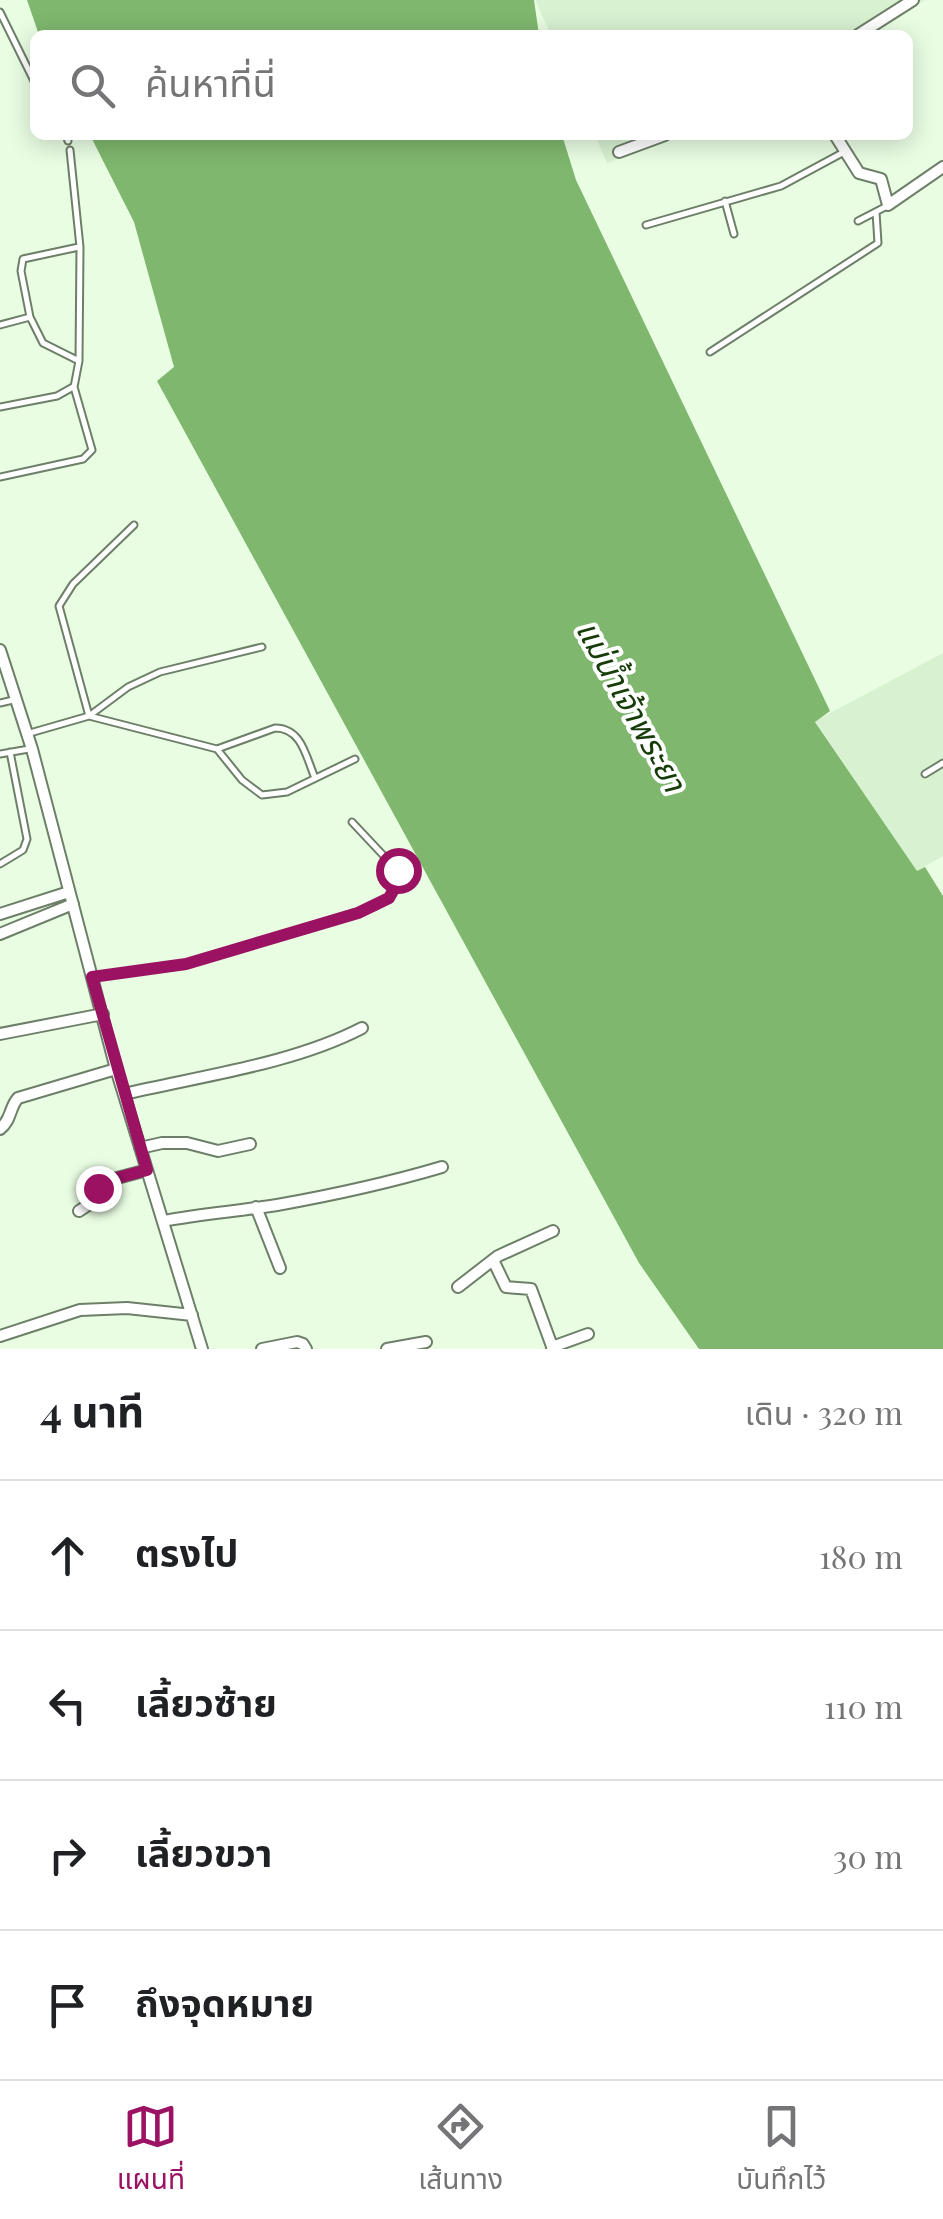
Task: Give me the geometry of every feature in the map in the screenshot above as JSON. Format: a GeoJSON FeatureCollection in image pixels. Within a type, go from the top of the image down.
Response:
{"type":"FeatureCollection","features":[{"type":"Feature","properties":{"kind":"street"},"geometry":{"type":"LineString","coordinates":[[866,30],[913,0]]}},
{"type":"Feature","properties":{"kind":"street"},"geometry":{"type":"LineString","coordinates":[[620,152],[652,140]]}},
{"type":"Feature","properties":{"kind":"street"},"geometry":{"type":"LineString","coordinates":[[838,140],[859,172],[881,179],[888,205],[943,168]]}},
{"type":"Feature","properties":{"kind":"street"},"geometry":{"type":"LineString","coordinates":[[0,650],[32,749],[116,1068],[202,1349]]}},
{"type":"Feature","properties":{"kind":"street"},"geometry":{"type":"LineString","coordinates":[[0,914],[71,898]]}},
{"type":"Feature","properties":{"kind":"street"},"geometry":{"type":"LineString","coordinates":[[0,934],[71,898]]}},
{"type":"Feature","properties":{"kind":"street"},"geometry":{"type":"LineString","coordinates":[[0,1034],[103,1014]]}},
{"type":"Feature","properties":{"kind":"street"},"geometry":{"type":"LineString","coordinates":[[124,1094],[291,1054],[339,1040],[362,1028]]}},
{"type":"Feature","properties":{"kind":"street"},"geometry":{"type":"LineString","coordinates":[[0,1129],[11,1119],[18,1098],[116,1068]]}},
{"type":"Feature","properties":{"kind":"street"},"geometry":{"type":"LineString","coordinates":[[140,1148],[187,1143],[218,1152],[250,1144]]}},
{"type":"Feature","properties":{"kind":"street"},"geometry":{"type":"LineString","coordinates":[[163,1221],[382,1184],[442,1167]]}},
{"type":"Feature","properties":{"kind":"street"},"geometry":{"type":"LineString","coordinates":[[79,1211],[106,1181],[147,1170]]}},
{"type":"Feature","properties":{"kind":"street"},"geometry":{"type":"LineString","coordinates":[[256,1207],[280,1268]]}},
{"type":"Feature","properties":{"kind":"street"},"geometry":{"type":"LineString","coordinates":[[458,1287],[493,1260],[552,1231]]}},
{"type":"Feature","properties":{"kind":"street"},"geometry":{"type":"LineString","coordinates":[[493,1260],[506,1287],[530,1289],[553,1348],[588,1334]]}},
{"type":"Feature","properties":{"kind":"street"},"geometry":{"type":"LineString","coordinates":[[0,1336],[80,1310],[127,1308],[192,1315]]}},
{"type":"Feature","properties":{"kind":"street"},"geometry":{"type":"LineString","coordinates":[[262,1349],[297,1342],[306,1349]]}},
{"type":"Feature","properties":{"kind":"street"},"geometry":{"type":"LineString","coordinates":[[387,1349],[426,1342]]}},
{"type":"Feature","properties":{"kind":"lane"},"geometry":{"type":"LineString","coordinates":[[0,12],[30,73]]}},
{"type":"Feature","properties":{"kind":"lane"},"geometry":{"type":"LineString","coordinates":[[0,477],[83,459],[89,455],[92,442],[74,387],[79,360],[80,247],[70,150]]}},
{"type":"Feature","properties":{"kind":"lane"},"geometry":{"type":"LineString","coordinates":[[646,225],[781,186],[844,152]]}},
{"type":"Feature","properties":{"kind":"lane"},"geometry":{"type":"LineString","coordinates":[[725,201],[734,234]]}},
{"type":"Feature","properties":{"kind":"lane"},"geometry":{"type":"LineString","coordinates":[[858,221],[888,205]]}},
{"type":"Feature","properties":{"kind":"lane"},"geometry":{"type":"LineString","coordinates":[[710,352],[878,243],[876,212]]}},
{"type":"Feature","properties":{"kind":"lane"},"geometry":{"type":"LineString","coordinates":[[79,360],[44,342],[30,317],[22,271],[23,259],[80,247]]}},
{"type":"Feature","properties":{"kind":"lane"},"geometry":{"type":"LineString","coordinates":[[0,325],[30,317]]}},
{"type":"Feature","properties":{"kind":"lane"},"geometry":{"type":"LineString","coordinates":[[0,407],[58,396],[74,387]]}},
{"type":"Feature","properties":{"kind":"lane"},"geometry":{"type":"LineString","coordinates":[[89,716],[59,606],[73,584],[134,524]]}},
{"type":"Feature","properties":{"kind":"lane"},"geometry":{"type":"LineString","coordinates":[[27,733],[89,716],[128,688],[160,672],[262,646]]}},
{"type":"Feature","properties":{"kind":"lane"},"geometry":{"type":"LineString","coordinates":[[0,704],[16,700]]}},
{"type":"Feature","properties":{"kind":"lane"},"geometry":{"type":"LineString","coordinates":[[89,716],[217,749],[242,780],[262,795],[286,792],[355,758]]}},
{"type":"Feature","properties":{"kind":"lane"},"geometry":{"type":"LineString","coordinates":[[217,749],[284,728],[298,738],[315,778]]}},
{"type":"Feature","properties":{"kind":"lane"},"geometry":{"type":"LineString","coordinates":[[0,754],[32,749]]}},
{"type":"Feature","properties":{"kind":"lane"},"geometry":{"type":"LineString","coordinates":[[0,864],[23,850],[27,839],[10,752]]}},
{"type":"Feature","properties":{"kind":"lane"},"geometry":{"type":"LineString","coordinates":[[925,774],[943,763]]}},
{"type":"Feature","properties":{"kind":"lane"},"geometry":{"type":"LineString","coordinates":[[92,977],[186,964],[376,906],[389,898],[396,887],[398,870],[352,822]]}},
{"type":"Feature","properties":{"kind":"shaded area"},"geometry":{"type":"Polygon","coordinates":[[[535,0],[925,0],[870,30],[549,30],[535,0]]]}},
{"type":"Feature","properties":{"kind":"shaded area"},"geometry":{"type":"Polygon","coordinates":[[[597,140],[664,140],[607,163],[597,140]]]}},
{"type":"Feature","properties":{"kind":"shaded area"},"geometry":{"type":"Polygon","coordinates":[[[943,653],[943,856],[917,871],[815,721],[943,653]]]}},
{"type":"Feature","properties":{"kind":"water"},"geometry":{"type":"Polygon","coordinates":[[[27,0],[534,0],[538,30],[37,30],[27,0]]]}},
{"type":"Feature","properties":{"kind":"water","name":"แม่น้ำเจ้าพระยา"},"geometry":{"type":"Polygon","coordinates":[[[93,140],[564,140],[576,180],[830,711],[815,722],[917,871],[925,867],[943,896],[943,1349],[699,1349],[639,1263],[157,381],[174,367],[134,222],[93,140]]]}},
{"type":"Feature","properties":{"kind":"route"},"geometry":{"type":"LineString","coordinates":[[98,1188],[106,1181],[147,1170],[92,977],[186,964],[358,913],[389,898],[400,878],[398,870]]}}]}
